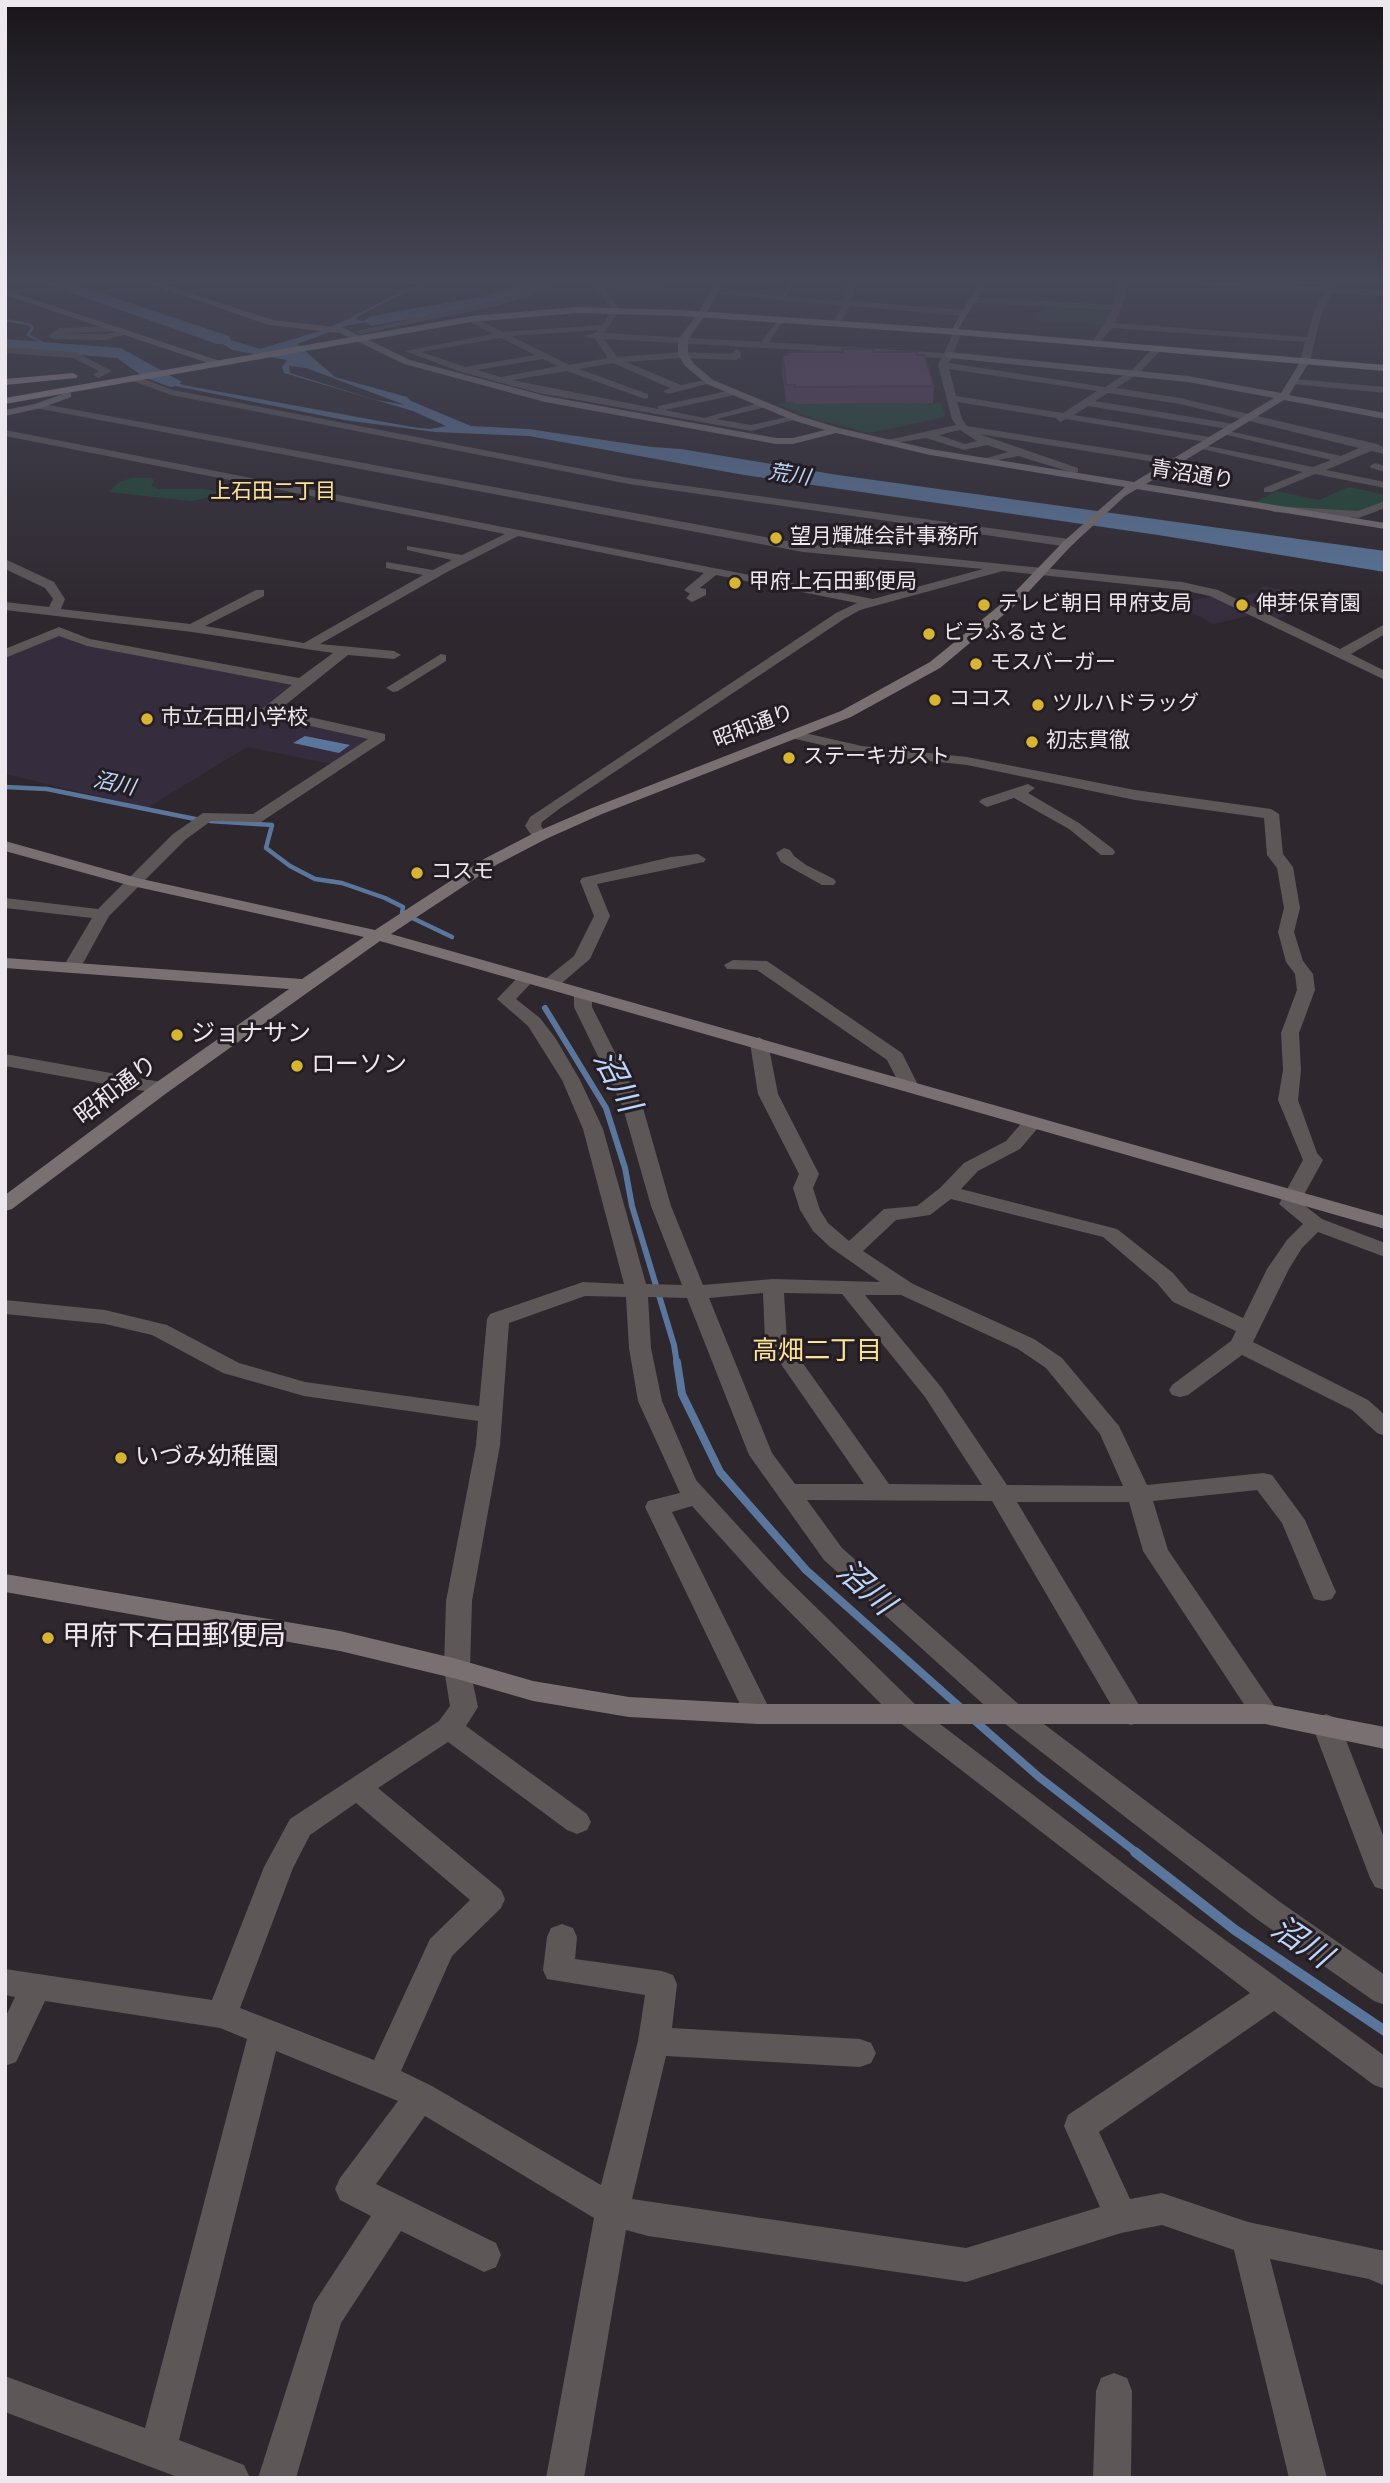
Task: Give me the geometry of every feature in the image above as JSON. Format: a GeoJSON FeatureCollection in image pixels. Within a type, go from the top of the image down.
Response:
{"type":"FeatureCollection","features":[{"type":"Feature","properties":{"kind":"highway"},"geometry":{"type":"LineString","coordinates":[[5,401],[28,397]]}},
{"type":"Feature","properties":{"kind":"street"},"geometry":{"type":"LineString","coordinates":[[5,413],[38,406],[63,397]]}},
{"type":"Feature","properties":{"kind":"street"},"geometry":{"type":"LineString","coordinates":[[195,397],[594,475],[1069,543]]}},
{"type":"Feature","properties":{"kind":"street"},"geometry":{"type":"LineString","coordinates":[[537,397],[776,441],[793,441],[836,430]]}},
{"type":"Feature","properties":{"kind":"street"},"geometry":{"type":"LineString","coordinates":[[574,397],[751,428],[796,418]]}},
{"type":"Feature","properties":{"kind":"street"},"geometry":{"type":"LineString","coordinates":[[611,404],[641,397]]}},
{"type":"Feature","properties":{"kind":"street"},"geometry":{"type":"LineString","coordinates":[[650,411],[714,397]]}},
{"type":"Feature","properties":{"kind":"street","name":"青沼通り"},"geometry":{"type":"LineString","coordinates":[[742,397],[796,418],[887,443],[1274,509],[1385,524]]}},
{"type":"Feature","properties":{"kind":"street"},"geometry":{"type":"LineString","coordinates":[[1011,451],[1026,438],[1096,397]]}},
{"type":"Feature","properties":{"kind":"street"},"geometry":{"type":"LineString","coordinates":[[1160,397],[1385,451]]}},
{"type":"Feature","properties":{"kind":"street"},"geometry":{"type":"LineString","coordinates":[[1135,486],[1283,397]]}},
{"type":"Feature","properties":{"kind":"street"},"geometry":{"type":"LineString","coordinates":[[1288,397],[1385,416]]}},
{"type":"Feature","properties":{"kind":"street"},"geometry":{"type":"LineString","coordinates":[[1074,470],[986,442],[962,428],[952,398],[1212,440]]}},
{"type":"Feature","properties":{"kind":"street"},"geometry":{"type":"LineString","coordinates":[[1089,402],[1229,430],[1341,459]]}},
{"type":"Feature","properties":{"kind":"street"},"geometry":{"type":"LineString","coordinates":[[701,420],[763,405]]}},
{"type":"Feature","properties":{"kind":"street"},"geometry":{"type":"LineString","coordinates":[[38,406],[803,548],[1182,586],[1214,593],[1385,676]]}},
{"type":"Feature","properties":{"kind":"street"},"geometry":{"type":"LineString","coordinates":[[1314,433],[1332,425]]}},
{"type":"Feature","properties":{"kind":"street"},"geometry":{"type":"LineString","coordinates":[[887,443],[962,428],[1174,462]]}},
{"type":"Feature","properties":{"kind":"street"},"geometry":{"type":"LineString","coordinates":[[5,433],[872,602]]}},
{"type":"Feature","properties":{"kind":"street"},"geometry":{"type":"LineString","coordinates":[[927,434],[964,447],[986,442]]}},
{"type":"Feature","properties":{"kind":"street"},"geometry":{"type":"LineString","coordinates":[[1268,490],[1385,441]]}},
{"type":"Feature","properties":{"kind":"street"},"geometry":{"type":"LineString","coordinates":[[1198,447],[1385,485]]}},
{"type":"Feature","properties":{"kind":"street"},"geometry":{"type":"LineString","coordinates":[[987,461],[1014,454],[1011,451]]}},
{"type":"Feature","properties":{"kind":"street","name":"昭和通り"},"geometry":{"type":"LineString","coordinates":[[5,1205],[161,1088],[376,935],[423,904],[540,836],[597,811],[846,715],[935,665],[970,639],[1069,543],[1122,494],[1135,486]]}},
{"type":"Feature","properties":{"kind":"street"},"geometry":{"type":"LineString","coordinates":[[1359,515],[1385,504]]}},
{"type":"Feature","properties":{"kind":"street"},"geometry":{"type":"LineString","coordinates":[[1274,509],[1359,515],[1385,524]]}},
{"type":"Feature","properties":{"kind":"street"},"geometry":{"type":"LineString","coordinates":[[306,647],[435,574],[516,533]]}},
{"type":"Feature","properties":{"kind":"street"},"geometry":{"type":"LineString","coordinates":[[411,548],[463,559]]}},
{"type":"Feature","properties":{"kind":"street"},"geometry":{"type":"LineString","coordinates":[[5,563],[18,572],[50,585],[59,599],[54,610]]}},
{"type":"Feature","properties":{"kind":"street"},"geometry":{"type":"LineString","coordinates":[[390,565],[435,574]]}},
{"type":"Feature","properties":{"kind":"street"},"geometry":{"type":"LineString","coordinates":[[540,836],[533,826],[535,820],[554,806],[776,657],[856,607],[1003,567]]}},
{"type":"Feature","properties":{"kind":"street"},"geometry":{"type":"LineString","coordinates":[[692,598],[702,592],[690,590],[714,571]]}},
{"type":"Feature","properties":{"kind":"street"},"geometry":{"type":"LineString","coordinates":[[192,628],[260,593]]}},
{"type":"Feature","properties":{"kind":"street"},"geometry":{"type":"LineString","coordinates":[[5,606],[192,628],[306,647],[394,654]]}},
{"type":"Feature","properties":{"kind":"street"},"geometry":{"type":"LineString","coordinates":[[1342,654],[1385,628]]}},
{"type":"Feature","properties":{"kind":"street"},"geometry":{"type":"LineString","coordinates":[[5,654],[59,631],[87,642],[302,683]]}},
{"type":"Feature","properties":{"kind":"street"},"geometry":{"type":"LineString","coordinates":[[1371,636],[1385,642]]}},
{"type":"Feature","properties":{"kind":"street"},"geometry":{"type":"LineString","coordinates":[[72,967],[102,914],[179,837],[208,817],[256,819],[380,737],[267,712],[285,701],[302,683],[345,651]]}},
{"type":"Feature","properties":{"kind":"street"},"geometry":{"type":"LineString","coordinates":[[393,688],[441,658]]}},
{"type":"Feature","properties":{"kind":"street"},"geometry":{"type":"LineString","coordinates":[[796,735],[862,750],[956,760],[1157,798],[1271,814],[1275,855],[1285,867],[1292,908],[1286,932],[1295,962],[1304,974],[1306,990],[1290,1033],[1292,1070],[1288,1100],[1308,1154],[1313,1160],[1291,1196],[1289,1205],[1315,1223],[1385,1251]]}},
{"type":"Feature","properties":{"kind":"street"},"geometry":{"type":"LineString","coordinates":[[986,802],[1050,779]]}},
{"type":"Feature","properties":{"kind":"street"},"geometry":{"type":"LineString","coordinates":[[1015,792],[1074,826],[1107,852]]}},
{"type":"Feature","properties":{"kind":"street"},"geometry":{"type":"LineString","coordinates":[[5,846],[134,882],[376,935],[1385,1223]]}},
{"type":"Feature","properties":{"kind":"street"},"geometry":{"type":"LineString","coordinates":[[784,853],[800,868],[828,882]]}},
{"type":"Feature","properties":{"kind":"street"},"geometry":{"type":"LineString","coordinates":[[698,859],[671,862],[588,881],[602,916],[581,959],[506,999],[534,1022],[547,1039],[571,1080],[593,1129],[640,1291],[640,1348],[650,1401],[686,1484],[773,1580],[909,1715],[1184,1927],[1385,2075]]}},
{"type":"Feature","properties":{"kind":"street"},"geometry":{"type":"LineString","coordinates":[[5,903],[102,914]]}},
{"type":"Feature","properties":{"kind":"street"},"geometry":{"type":"LineString","coordinates":[[5,963],[306,985]]}},
{"type":"Feature","properties":{"kind":"street"},"geometry":{"type":"LineString","coordinates":[[733,965],[761,965],[822,1006],[895,1057],[910,1087]]}},
{"type":"Feature","properties":{"kind":"street"},"geometry":{"type":"LineString","coordinates":[[583,994],[583,1007],[633,1108],[661,1206],[761,1455],[833,1554],[1014,1716],[1269,1911],[1385,1992]]}},
{"type":"Feature","properties":{"kind":"street"},"geometry":{"type":"LineString","coordinates":[[759,1043],[768,1094],[809,1174],[803,1188],[810,1210],[820,1227],[905,1289],[1026,1344],[1054,1363],[1111,1431],[1139,1494],[1156,1551],[1265,1714]]}},
{"type":"Feature","properties":{"kind":"street"},"geometry":{"type":"LineString","coordinates":[[5,1060],[161,1088]]}},
{"type":"Feature","properties":{"kind":"street"},"geometry":{"type":"LineString","coordinates":[[851,1252],[891,1213],[923,1211],[947,1192],[971,1167],[1013,1145],[1033,1122]]}},
{"type":"Feature","properties":{"kind":"street"},"geometry":{"type":"LineString","coordinates":[[947,1192],[1092,1226],[1110,1233],[1165,1278],[1181,1297],[1360,1405],[1385,1428]]}},
{"type":"Feature","properties":{"kind":"street"},"geometry":{"type":"LineString","coordinates":[[1180,1390],[1245,1337],[1278,1269],[1294,1244],[1315,1223]]}},
{"type":"Feature","properties":{"kind":"street"},"geometry":{"type":"LineString","coordinates":[[773,1286],[776,1340],[882,1492]]}},
{"type":"Feature","properties":{"kind":"street"},"geometry":{"type":"LineString","coordinates":[[222,2015],[279,1867],[300,1827],[449,1728],[464,1707],[457,1669],[459,1601],[488,1445],[498,1319],[583,1290],[696,1292],[773,1286],[905,1289]]}},
{"type":"Feature","properties":{"kind":"street"},"geometry":{"type":"LineString","coordinates":[[848,1287],[933,1392],[999,1491],[1131,1715]]}},
{"type":"Feature","properties":{"kind":"street"},"geometry":{"type":"LineString","coordinates":[[5,1307],[105,1317],[159,1330],[231,1368],[304,1389],[489,1415]]}},
{"type":"Feature","properties":{"kind":"street"},"geometry":{"type":"LineString","coordinates":[[788,1492],[999,1491],[1139,1494],[1263,1481],[1293,1520],[1324,1592]]}},
{"type":"Feature","properties":{"kind":"street"},"geometry":{"type":"LineString","coordinates":[[697,1497],[657,1507],[758,1714]]}},
{"type":"Feature","properties":{"kind":"street"},"geometry":{"type":"LineString","coordinates":[[5,1583],[340,1641],[457,1669],[533,1692],[629,1707],[758,1714],[1265,1714],[1385,1738]]}},
{"type":"Feature","properties":{"kind":"street"},"geometry":{"type":"LineString","coordinates":[[1326,1725],[1385,1878]]}},
{"type":"Feature","properties":{"kind":"street"},"geometry":{"type":"LineString","coordinates":[[449,1728],[578,1822]]}},
{"type":"Feature","properties":{"kind":"street"},"geometry":{"type":"LineString","coordinates":[[357,1787],[490,1899],[441,1948],[382,2077]]}},
{"type":"Feature","properties":{"kind":"street"},"geometry":{"type":"LineString","coordinates":[[562,1937],[558,1970],[662,1984],[654,2041],[612,2210],[565,2478]]}},
{"type":"Feature","properties":{"kind":"street"},"geometry":{"type":"LineString","coordinates":[[5,2052],[20,1985],[156,2003],[222,2015],[382,2077],[421,2096],[612,2210],[648,2220],[966,2265],[1121,2217],[1162,2209],[1248,2238],[1374,2263],[1385,2269]]}},
{"type":"Feature","properties":{"kind":"street"},"geometry":{"type":"LineString","coordinates":[[1121,2217],[1080,2126],[1275,1993]]}},
{"type":"Feature","properties":{"kind":"street"},"geometry":{"type":"LineString","coordinates":[[158,2450],[265,2032]]}},
{"type":"Feature","properties":{"kind":"street"},"geometry":{"type":"LineString","coordinates":[[654,2041],[860,2053]]}},
{"type":"Feature","properties":{"kind":"street"},"geometry":{"type":"LineString","coordinates":[[421,2096],[352,2189],[484,2255]]}},
{"type":"Feature","properties":{"kind":"street"},"geometry":{"type":"LineString","coordinates":[[277,2478],[326,2315],[396,2210]]}},
{"type":"Feature","properties":{"kind":"street"},"geometry":{"type":"LineString","coordinates":[[1248,2238],[1308,2478]]}},
{"type":"Feature","properties":{"kind":"street"},"geometry":{"type":"LineString","coordinates":[[1112,2478],[1114,2390]]}},
{"type":"Feature","properties":{"kind":"street"},"geometry":{"type":"LineString","coordinates":[[5,2394],[231,2478]]}},
{"type":"Feature","properties":{"kind":"shaded area","name":"伸芽保育園"},"geometry":{"type":"Polygon","coordinates":[[[1263,586],[1316,596],[1306,607],[1274,620],[1259,613],[1214,624],[1175,604],[1219,595],[1230,600],[1255,593],[1263,586]]]}},
{"type":"Feature","properties":{"kind":"shaded area","name":"市立石田小学校"},"geometry":{"type":"Polygon","coordinates":[[[62,635],[80,644],[289,684],[293,686],[262,712],[368,739],[331,764],[247,747],[147,808],[5,774],[5,656],[62,635]]]}},
{"type":"Feature","properties":{"kind":"green space"},"geometry":{"type":"Polygon","coordinates":[[[942,403],[945,417],[870,433],[815,419],[777,404],[942,403]]]}},
{"type":"Feature","properties":{"kind":"green space"},"geometry":{"type":"Polygon","coordinates":[[[131,478],[151,478],[154,480],[151,486],[159,489],[202,489],[218,491],[221,495],[191,501],[109,492],[118,483],[131,478]]]}},
{"type":"Feature","properties":{"kind":"green space"},"geometry":{"type":"Polygon","coordinates":[[[1349,487],[1385,495],[1385,504],[1359,515],[1254,503],[1276,491],[1319,500],[1349,487]]]}},
{"type":"Feature","properties":{"kind":"water","name":"荒川"},"geometry":{"type":"Polygon","coordinates":[[[229,397],[248,397],[412,427],[430,429],[446,426],[413,411],[365,397],[405,405],[383,397],[407,397],[471,426],[528,429],[681,449],[838,475],[1385,551],[1385,572],[1158,535],[744,475],[529,436],[435,432],[344,420],[229,397]]]}},
{"type":"Feature","properties":{"kind":"water"},"geometry":{"type":"Polygon","coordinates":[[[305,736],[350,745],[339,753],[293,743],[305,736]]]}},
{"type":"Feature","properties":{"kind":"waterway","name":"沼川"},"geometry":{"type":"LineString","coordinates":[[5,787],[47,789],[200,820]]}},
{"type":"Feature","properties":{"kind":"waterway","name":"沼川"},"geometry":{"type":"LineString","coordinates":[[210,821],[272,825],[266,848],[290,866],[315,879],[342,883],[385,898],[403,907],[402,913],[452,937]]}},
{"type":"Feature","properties":{"kind":"waterway","name":"沼川"},"geometry":{"type":"LineString","coordinates":[[545,1008],[606,1108],[625,1168],[632,1206],[674,1345],[677,1364]]}},
{"type":"Feature","properties":{"kind":"waterway","name":"沼川"},"geometry":{"type":"LineString","coordinates":[[677,1362],[682,1394],[720,1472],[806,1570],[961,1708]]}},
{"type":"Feature","properties":{"kind":"waterway","name":"沼川"},"geometry":{"type":"LineString","coordinates":[[974,1720],[1039,1777],[1137,1853]]}},
{"type":"Feature","properties":{"kind":"waterway","name":"沼川"},"geometry":{"type":"LineString","coordinates":[[1135,1852],[1235,1930],[1385,2031]]}},
{"type":"Feature","properties":{"kind":"place","name":"望月輝雄会計事務所"},"geometry":{"type":"Point","coordinates":[776,538]}},
{"type":"Feature","properties":{"kind":"place","name":"甲府上石田郵便局"},"geometry":{"type":"Point","coordinates":[735,583]}},
{"type":"Feature","properties":{"kind":"place","name":"テレビ朝日 甲府支局"},"geometry":{"type":"Point","coordinates":[984,605]}},
{"type":"Feature","properties":{"kind":"place","name":"伸芽保育園"},"geometry":{"type":"Point","coordinates":[1242,605]}},
{"type":"Feature","properties":{"kind":"place","name":"ビラふるさと"},"geometry":{"type":"Point","coordinates":[929,634]}},
{"type":"Feature","properties":{"kind":"place","name":"モスバーガー"},"geometry":{"type":"Point","coordinates":[976,664]}},
{"type":"Feature","properties":{"kind":"place","name":"ココス"},"geometry":{"type":"Point","coordinates":[935,700]}},
{"type":"Feature","properties":{"kind":"place","name":"ツルハドラッグ"},"geometry":{"type":"Point","coordinates":[1038,705]}},
{"type":"Feature","properties":{"kind":"place","name":"市立石田小学校"},"geometry":{"type":"Point","coordinates":[147,719]}},
{"type":"Feature","properties":{"kind":"place","name":"初志貫徹"},"geometry":{"type":"Point","coordinates":[1032,742]}},
{"type":"Feature","properties":{"kind":"place","name":"ステーキガスト"},"geometry":{"type":"Point","coordinates":[789,758]}},
{"type":"Feature","properties":{"kind":"place","name":"コスモ"},"geometry":{"type":"Point","coordinates":[417,873]}},
{"type":"Feature","properties":{"kind":"place","name":"ジョナサン"},"geometry":{"type":"Point","coordinates":[177,1035]}},
{"type":"Feature","properties":{"kind":"place","name":"ローソン"},"geometry":{"type":"Point","coordinates":[297,1066]}},
{"type":"Feature","properties":{"kind":"place","name":"いづみ幼稚園"},"geometry":{"type":"Point","coordinates":[121,1458]}},
{"type":"Feature","properties":{"kind":"place","name":"甲府下石田郵便局"},"geometry":{"type":"Point","coordinates":[48,1638]}},
{"type":"Feature","properties":{"kind":"district","name":"上石田二丁目"},"geometry":{"type":"Point","coordinates":[273,493]}},
{"type":"Feature","properties":{"kind":"district","name":"高畑二丁目"},"geometry":{"type":"Point","coordinates":[817,1352]}}]}
